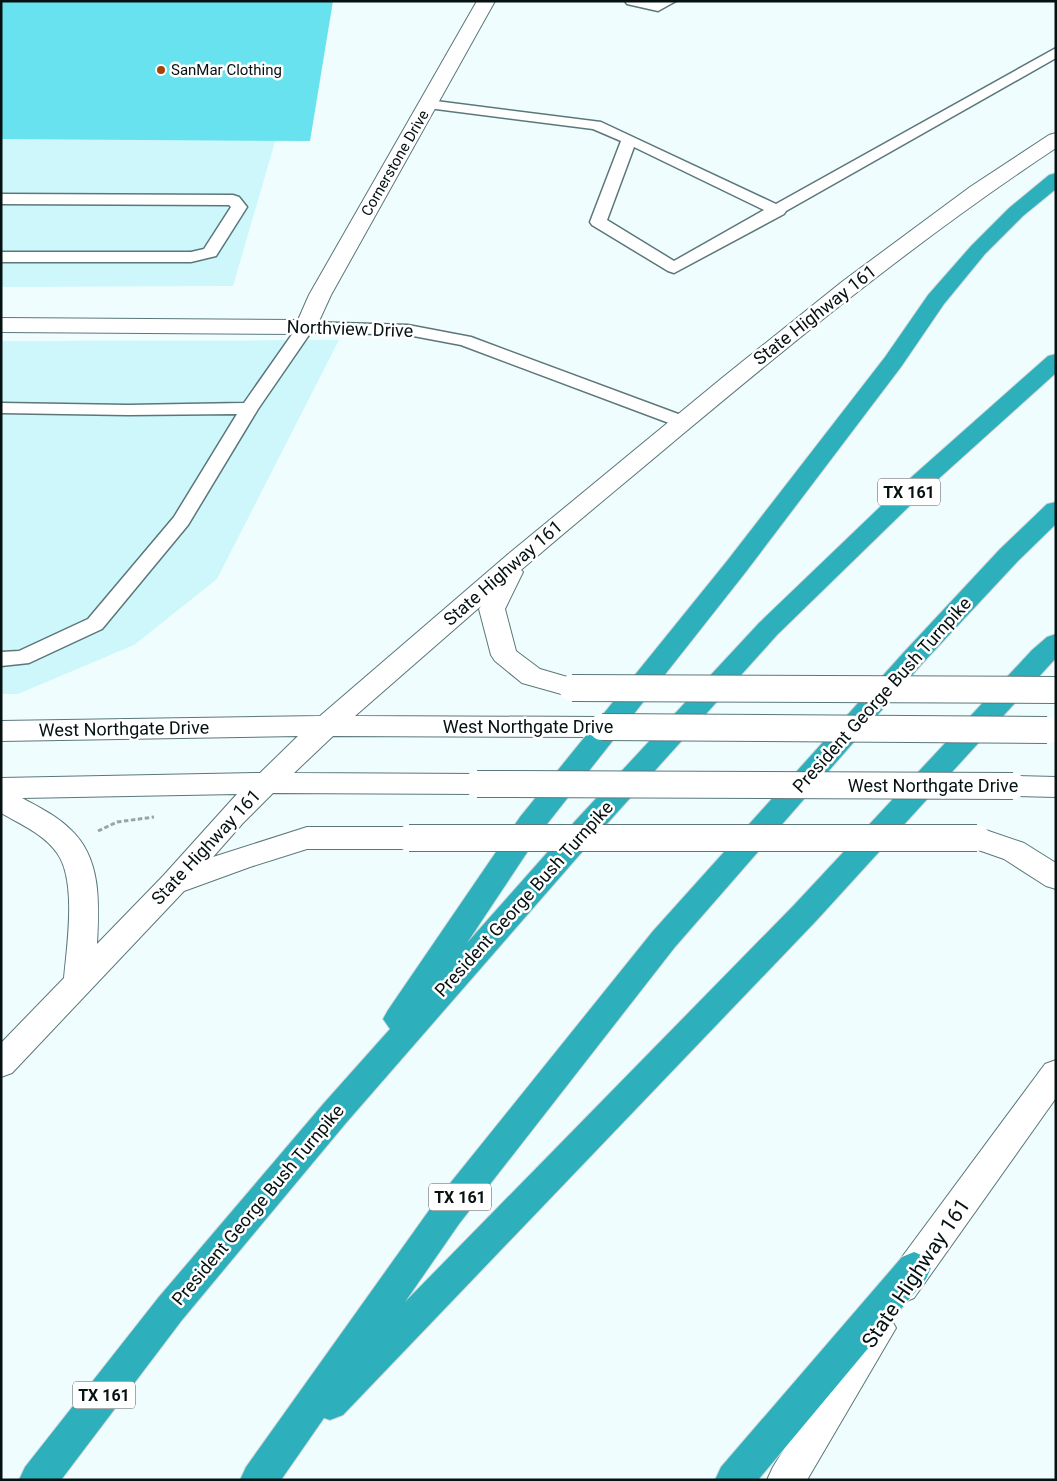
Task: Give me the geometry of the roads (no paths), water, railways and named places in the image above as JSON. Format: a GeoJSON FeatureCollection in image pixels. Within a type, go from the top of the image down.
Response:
{"type":"FeatureCollection","features":[{"type":"Feature","properties":{"kind":"highway"},"geometry":{"type":"LineString","coordinates":[[335,1113],[530,825],[736,567],[893,362],[936,300],[978,250],[1016,212],[1056,179]]}},
{"type":"Feature","properties":{"kind":"highway","name":"President George Bush Turnpike"},"geometry":{"type":"LineString","coordinates":[[38,1480],[170,1309],[335,1113],[579,836],[768,629],[916,486],[1056,361]]}},
{"type":"Feature","properties":{"kind":"highway","name":"President George Bush Turnpike"},"geometry":{"type":"LineString","coordinates":[[264,1473],[447,1213],[664,940],[913,658],[1009,555],[1056,510]]}},
{"type":"Feature","properties":{"kind":"highway"},"geometry":{"type":"LineString","coordinates":[[264,1473],[805,913],[1041,656],[1056,643]]}},
{"type":"Feature","properties":{"kind":"highway"},"geometry":{"type":"LineString","coordinates":[[734,1480],[914,1268]]}},
{"type":"Feature","properties":{"kind":"main road","name":"Cornerstone Drive"},"geometry":{"type":"LineString","coordinates":[[306,327],[320,295],[486,1]]}},
{"type":"Feature","properties":{"kind":"main road","name":"State Highway 161"},"geometry":{"type":"LineString","coordinates":[[1,1064],[173,884],[233,815],[264,783],[326,726],[515,562],[683,422],[859,280],[977,190],[1056,139]]}},
{"type":"Feature","properties":{"kind":"main road","name":"Northview Drive"},"geometry":{"type":"LineString","coordinates":[[1,325],[306,327]]}},
{"type":"Feature","properties":{"kind":"main road"},"geometry":{"type":"LineString","coordinates":[[515,562],[492,609],[504,655],[531,676],[572,688],[1056,690]]}},
{"type":"Feature","properties":{"kind":"main road","name":"West Northgate Drive"},"geometry":{"type":"LineString","coordinates":[[1,731],[326,726],[1051,730]]}},
{"type":"Feature","properties":{"kind":"main road","name":"West Northgate Drive"},"geometry":{"type":"LineString","coordinates":[[1,788],[264,783],[1056,787]]}},
{"type":"Feature","properties":{"kind":"main road"},"geometry":{"type":"LineString","coordinates":[[1,799],[51,829],[68,845],[77,863],[84,896],[79,982]]}},
{"type":"Feature","properties":{"kind":"main road"},"geometry":{"type":"LineString","coordinates":[[173,884],[240,859],[307,838],[977,838],[1014,850],[1056,878]]}},
{"type":"Feature","properties":{"kind":"main road","name":"State Highway 161"},"geometry":{"type":"LineString","coordinates":[[786,1480],[914,1268],[1056,1073]]}},
{"type":"Feature","properties":{"kind":"lane"},"geometry":{"type":"LineString","coordinates":[[632,1],[658,7],[669,1]]}},
{"type":"Feature","properties":{"kind":"lane"},"geometry":{"type":"LineString","coordinates":[[629,139],[598,222],[674,268],[1056,52]]}},
{"type":"Feature","properties":{"kind":"lane"},"geometry":{"type":"LineString","coordinates":[[428,104],[596,125],[778,210]]}},
{"type":"Feature","properties":{"kind":"lane"},"geometry":{"type":"LineString","coordinates":[[1,198],[233,200],[239,207],[210,253],[191,257],[1,257]]}},
{"type":"Feature","properties":{"kind":"lane"},"geometry":{"type":"LineString","coordinates":[[1,659],[22,658],[95,624],[181,521],[249,408],[306,327]]}},
{"type":"Feature","properties":{"kind":"lane","name":"Northview Drive"},"geometry":{"type":"LineString","coordinates":[[306,327],[408,330],[465,340],[683,422]]}},
{"type":"Feature","properties":{"kind":"lane"},"geometry":{"type":"LineString","coordinates":[[1,408],[128,410],[249,408]]}},
{"type":"Feature","properties":{"kind":"place","name":"SanMar Clothing"},"geometry":{"type":"Point","coordinates":[161,70]}}]}
